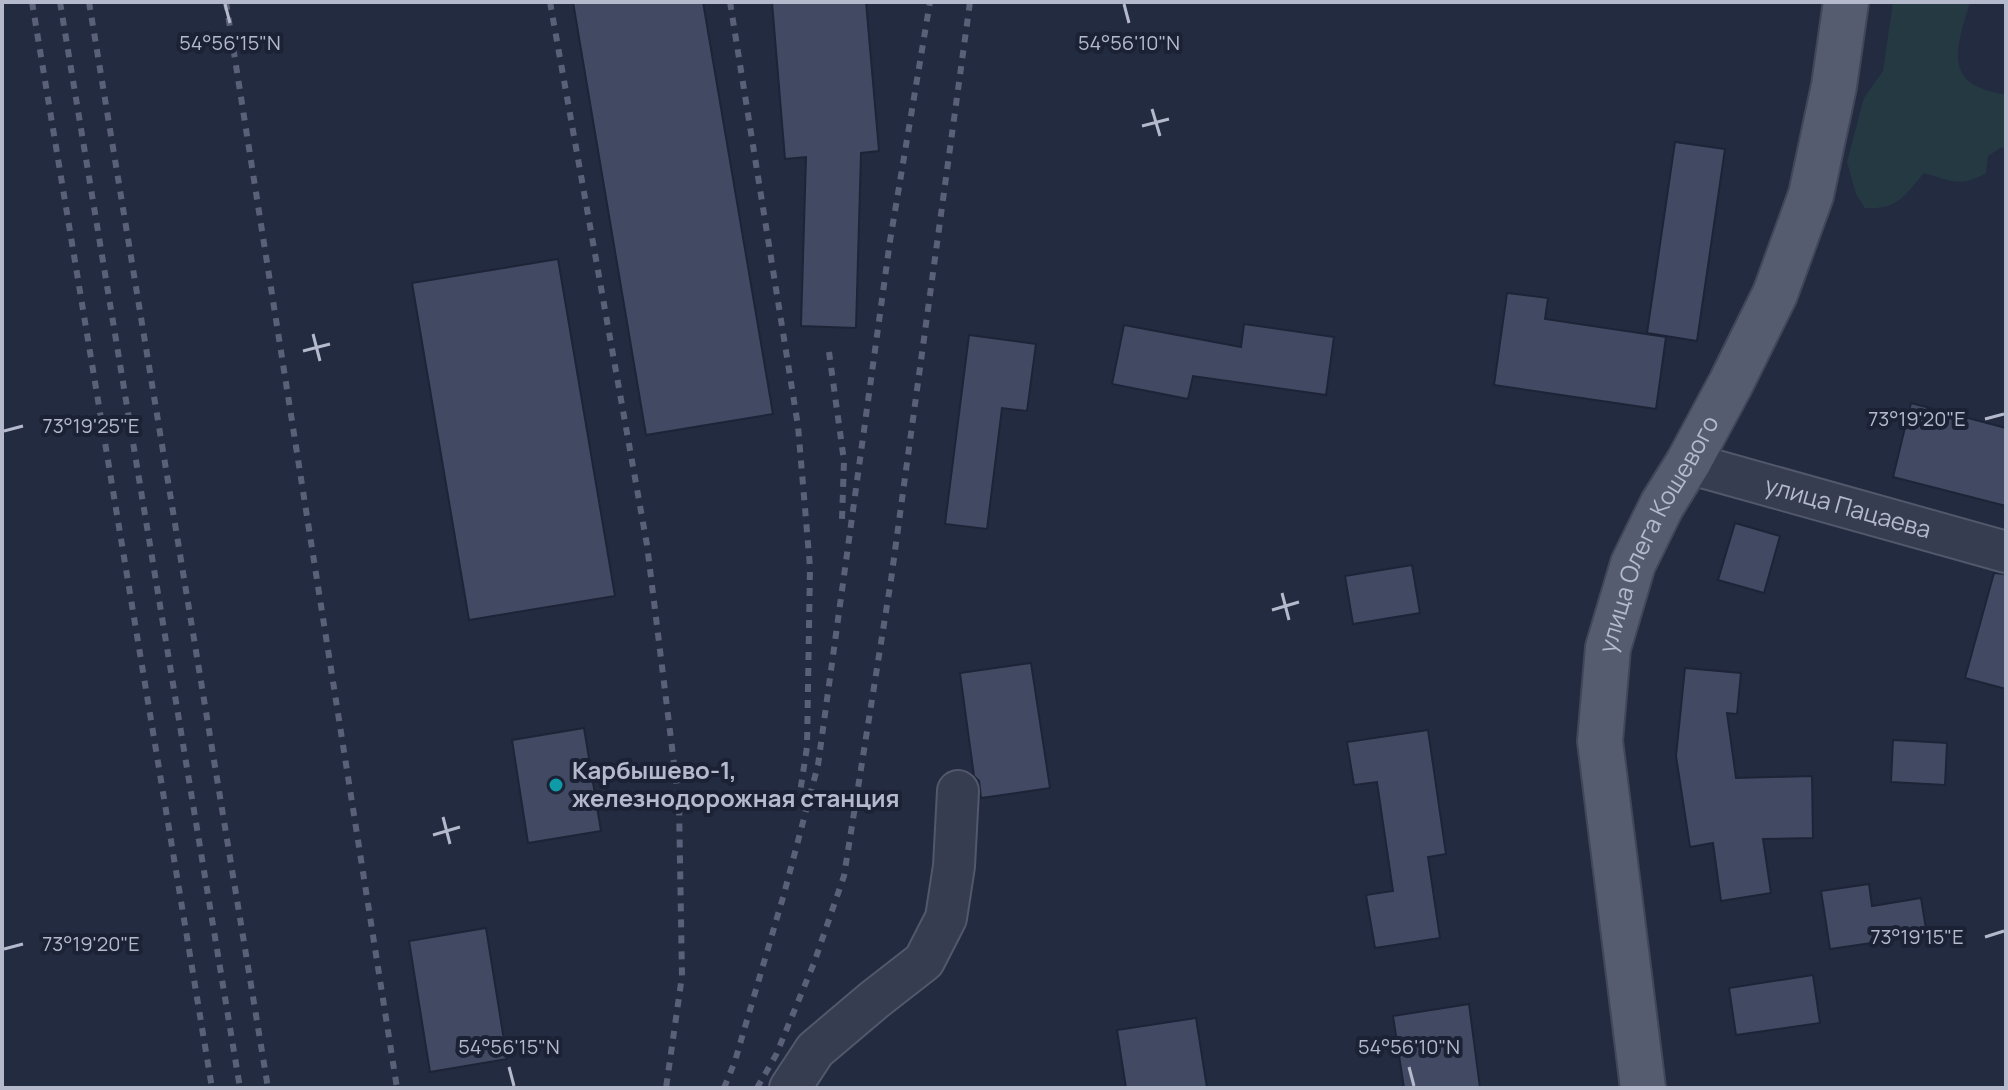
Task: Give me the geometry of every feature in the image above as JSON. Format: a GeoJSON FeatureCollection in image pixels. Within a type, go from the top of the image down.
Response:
{"type":"FeatureCollection","features":[{"type":"Feature","properties":{"kind":"main road","name":"улица Олега Кошевого"},"geometry":{"type":"LineString","coordinates":[[1643,1088],[1600,741],[1608,648],[1633,564],[1775,294],[1811,195],[1834,86],[1846,2]]}},
{"type":"Feature","properties":{"kind":"street","name":"улица Пацаева"},"geometry":{"type":"LineString","coordinates":[[1688,463],[2006,552]]}},
{"type":"Feature","properties":{"kind":"street"},"geometry":{"type":"LineString","coordinates":[[790,1088],[815,1050],[924,961],[946,918],[954,866],[958,791]]}},
{"type":"Feature","properties":{"kind":"shaded area"},"geometry":{"type":"Polygon","coordinates":[[[1893,2],[1970,2],[1960,38],[1959,62],[1962,73],[1969,81],[2006,95],[2006,151],[2002,147],[1988,156],[1986,173],[1977,178],[1955,182],[1924,173],[1893,204],[1865,208],[1856,194],[1847,162],[1864,98],[1883,71],[1893,2]]]}},
{"type":"Feature","properties":{"kind":"building"},"geometry":{"type":"Polygon","coordinates":[[[573,2],[703,2],[773,414],[646,435],[573,2]]]}},
{"type":"Feature","properties":{"kind":"building"},"geometry":{"type":"Polygon","coordinates":[[[772,2],[866,2],[879,151],[861,153],[856,328],[801,326],[806,157],[785,159],[772,2]]]}},
{"type":"Feature","properties":{"kind":"building"},"geometry":{"type":"Polygon","coordinates":[[[1675,142],[1725,149],[1697,341],[1647,333],[1675,142]]]}},
{"type":"Feature","properties":{"kind":"building"},"geometry":{"type":"Polygon","coordinates":[[[558,259],[615,596],[469,620],[412,283],[558,259]]]}},
{"type":"Feature","properties":{"kind":"building"},"geometry":{"type":"Polygon","coordinates":[[[1507,293],[1548,298],[1545,319],[1666,337],[1656,409],[1494,385],[1507,293]]]}},
{"type":"Feature","properties":{"kind":"building"},"geometry":{"type":"Polygon","coordinates":[[[1244,324],[1334,337],[1326,395],[1193,376],[1188,399],[1112,384],[1124,325],[1241,347],[1244,324]]]}},
{"type":"Feature","properties":{"kind":"building"},"geometry":{"type":"Polygon","coordinates":[[[969,335],[1036,344],[1027,411],[1002,408],[987,529],[945,524],[969,335]]]}},
{"type":"Feature","properties":{"kind":"building"},"geometry":{"type":"Polygon","coordinates":[[[1911,403],[2006,428],[2006,506],[1893,477],[1911,403]]]}},
{"type":"Feature","properties":{"kind":"building"},"geometry":{"type":"Polygon","coordinates":[[[1735,523],[1780,536],[1764,593],[1718,580],[1735,523]]]}},
{"type":"Feature","properties":{"kind":"building"},"geometry":{"type":"Polygon","coordinates":[[[1412,565],[1420,613],[1353,624],[1345,576],[1412,565]]]}},
{"type":"Feature","properties":{"kind":"building"},"geometry":{"type":"Polygon","coordinates":[[[1994,573],[2006,574],[2006,689],[1965,678],[1994,573]]]}},
{"type":"Feature","properties":{"kind":"building"},"geometry":{"type":"Polygon","coordinates":[[[1031,663],[1050,788],[981,798],[979,781],[974,776],[960,673],[1031,663]]]}},
{"type":"Feature","properties":{"kind":"building"},"geometry":{"type":"Polygon","coordinates":[[[1685,668],[1741,673],[1737,714],[1727,713],[1736,778],[1812,776],[1813,838],[1763,839],[1771,893],[1721,901],[1713,843],[1690,847],[1676,756],[1685,668]]]}},
{"type":"Feature","properties":{"kind":"building","name":"Карбышево-1, железнодорожная станция"},"geometry":{"type":"Polygon","coordinates":[[[584,728],[601,831],[528,843],[512,740],[584,728]]]}},
{"type":"Feature","properties":{"kind":"building"},"geometry":{"type":"Polygon","coordinates":[[[1428,730],[1446,854],[1428,857],[1440,938],[1375,948],[1366,895],[1393,891],[1377,782],[1354,785],[1347,742],[1428,730]]]}},
{"type":"Feature","properties":{"kind":"building"},"geometry":{"type":"Polygon","coordinates":[[[1893,740],[1947,743],[1945,785],[1891,782],[1893,740]]]}},
{"type":"Feature","properties":{"kind":"building"},"geometry":{"type":"Polygon","coordinates":[[[1869,884],[1872,906],[1921,898],[1927,935],[1830,949],[1821,891],[1869,884]]]}},
{"type":"Feature","properties":{"kind":"building"},"geometry":{"type":"Polygon","coordinates":[[[486,928],[507,1059],[430,1072],[409,941],[486,928]]]}},
{"type":"Feature","properties":{"kind":"building"},"geometry":{"type":"Polygon","coordinates":[[[1813,975],[1820,1023],[1736,1035],[1729,988],[1813,975]]]}},
{"type":"Feature","properties":{"kind":"building"},"geometry":{"type":"Polygon","coordinates":[[[1469,1004],[1480,1088],[1404,1088],[1393,1016],[1469,1004]]]}},
{"type":"Feature","properties":{"kind":"building"},"geometry":{"type":"Polygon","coordinates":[[[1196,1018],[1207,1088],[1126,1088],[1117,1030],[1196,1018]]]}},
{"type":"Feature","properties":{"kind":"railway"},"geometry":{"type":"LineString","coordinates":[[32,2],[212,1088]]}},
{"type":"Feature","properties":{"kind":"railway"},"geometry":{"type":"LineString","coordinates":[[60,2],[240,1088]]}},
{"type":"Feature","properties":{"kind":"railway"},"geometry":{"type":"LineString","coordinates":[[89,2],[268,1088]]}},
{"type":"Feature","properties":{"kind":"railway"},"geometry":{"type":"LineString","coordinates":[[226,2],[397,1088]]}},
{"type":"Feature","properties":{"kind":"railway"},"geometry":{"type":"LineString","coordinates":[[550,2],[647,545],[679,804],[682,976],[666,1088]]}},
{"type":"Feature","properties":{"kind":"railway"},"geometry":{"type":"LineString","coordinates":[[730,2],[798,426],[810,567],[807,747],[799,799]]}},
{"type":"Feature","properties":{"kind":"railway"},"geometry":{"type":"LineString","coordinates":[[724,1088],[735,1061],[784,894],[818,765],[890,241],[930,2]]}},
{"type":"Feature","properties":{"kind":"railway"},"geometry":{"type":"LineString","coordinates":[[757,1088],[776,1055],[814,963],[844,876],[891,580],[970,2]]}},
{"type":"Feature","properties":{"kind":"railway"},"geometry":{"type":"LineString","coordinates":[[829,352],[844,461],[842,519]]}},
{"type":"Feature","properties":{"kind":"place","name":"Карбышево-1, железнодорожная станция"},"geometry":{"type":"Point","coordinates":[556,785]}}]}
